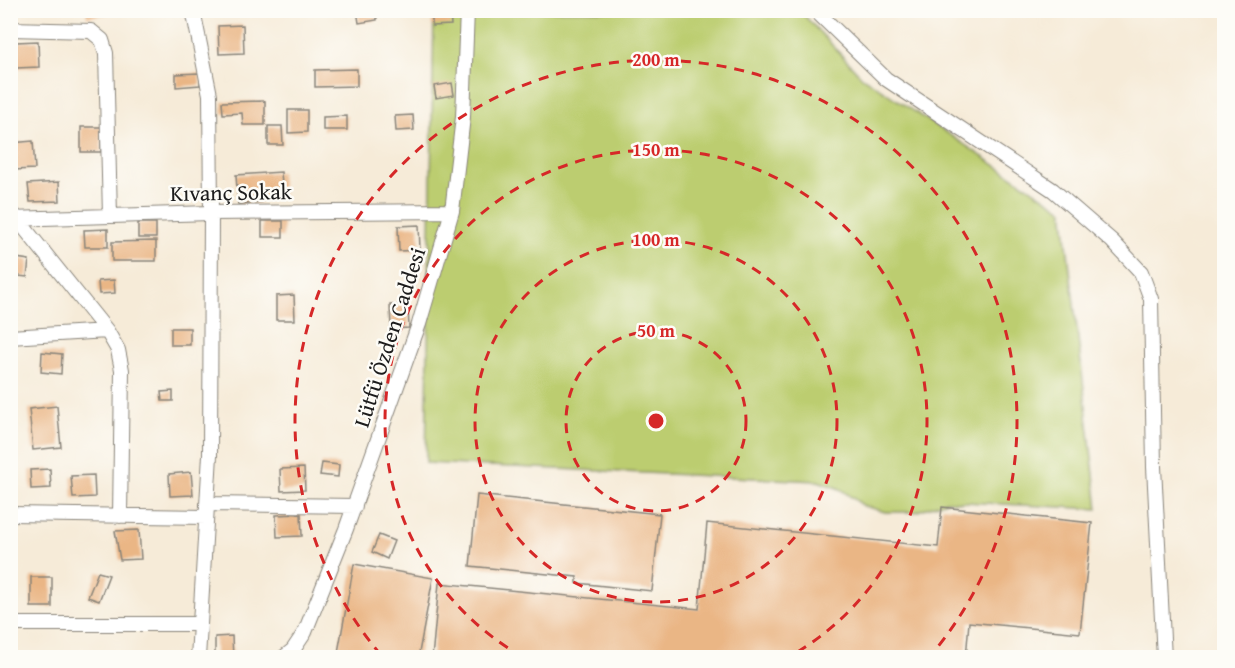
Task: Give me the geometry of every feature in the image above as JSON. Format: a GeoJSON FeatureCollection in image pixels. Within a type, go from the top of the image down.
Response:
{"type":"FeatureCollection","features":[{"type":"Feature","properties":{"kind":"street"},"geometry":{"type":"LineString","coordinates":[[193,10],[210,95],[211,213],[210,455],[198,657]]}},
{"type":"Feature","properties":{"kind":"street","name":"Lütfü Özden Caddesi"},"geometry":{"type":"LineString","coordinates":[[283,657],[293,650],[306,632],[355,506],[419,324],[452,212],[463,117],[467,10]]}},
{"type":"Feature","properties":{"kind":"street"},"geometry":{"type":"LineString","coordinates":[[815,10],[886,79],[1030,174],[1074,207],[1135,264],[1145,280],[1150,299],[1154,467],[1164,657]]}},
{"type":"Feature","properties":{"kind":"street"},"geometry":{"type":"LineString","coordinates":[[10,29],[91,31],[102,40],[106,53],[110,216]]}},
{"type":"Feature","properties":{"kind":"street","name":"Kıvanç Sokak"},"geometry":{"type":"LineString","coordinates":[[13,217],[452,212]]}},
{"type":"Feature","properties":{"kind":"street"},"geometry":{"type":"LineString","coordinates":[[13,217],[107,331],[118,350],[122,370],[120,516]]}},
{"type":"Feature","properties":{"kind":"street"},"geometry":{"type":"LineString","coordinates":[[10,337],[107,331]]}},
{"type":"Feature","properties":{"kind":"street"},"geometry":{"type":"LineString","coordinates":[[10,514],[120,516],[355,506]]}},
{"type":"Feature","properties":{"kind":"street"},"geometry":{"type":"LineString","coordinates":[[10,624],[200,624]]}},
{"type":"Feature","properties":{"kind":"green space"},"geometry":{"type":"Polygon","coordinates":[[[434,11],[800,11],[861,76],[1063,210],[1098,509],[946,501],[915,512],[885,512],[864,506],[840,489],[818,481],[426,463],[434,11]]]}},
{"type":"Feature","properties":{"kind":"building"},"geometry":{"type":"Polygon","coordinates":[[[86,10],[107,10],[108,14],[87,17],[86,10]]]}},
{"type":"Feature","properties":{"kind":"building"},"geometry":{"type":"Polygon","coordinates":[[[357,10],[376,10],[377,20],[359,23],[357,10]]]}},
{"type":"Feature","properties":{"kind":"building"},"geometry":{"type":"Polygon","coordinates":[[[432,10],[450,10],[451,25],[432,26],[432,10]]]}},
{"type":"Feature","properties":{"kind":"building"},"geometry":{"type":"Polygon","coordinates":[[[243,25],[244,53],[219,54],[218,26],[243,25]]]}},
{"type":"Feature","properties":{"kind":"building"},"geometry":{"type":"Polygon","coordinates":[[[38,41],[39,67],[16,68],[16,42],[38,41]]]}},
{"type":"Feature","properties":{"kind":"building"},"geometry":{"type":"Polygon","coordinates":[[[357,69],[357,86],[315,87],[315,70],[357,69]]]}},
{"type":"Feature","properties":{"kind":"building"},"geometry":{"type":"Polygon","coordinates":[[[200,73],[200,85],[176,87],[176,74],[200,73]]]}},
{"type":"Feature","properties":{"kind":"building"},"geometry":{"type":"Polygon","coordinates":[[[452,83],[454,95],[436,98],[434,86],[452,83]]]}},
{"type":"Feature","properties":{"kind":"building"},"geometry":{"type":"Polygon","coordinates":[[[265,101],[265,125],[243,125],[242,113],[223,114],[222,102],[265,101]]]}},
{"type":"Feature","properties":{"kind":"building"},"geometry":{"type":"Polygon","coordinates":[[[288,110],[307,110],[307,132],[288,133],[288,110]]]}},
{"type":"Feature","properties":{"kind":"building"},"geometry":{"type":"Polygon","coordinates":[[[413,115],[414,130],[396,131],[395,116],[413,115]]]}},
{"type":"Feature","properties":{"kind":"building"},"geometry":{"type":"Polygon","coordinates":[[[347,116],[347,130],[323,130],[323,117],[347,116]]]}},
{"type":"Feature","properties":{"kind":"building"},"geometry":{"type":"Polygon","coordinates":[[[268,126],[282,126],[283,145],[268,145],[268,126]]]}},
{"type":"Feature","properties":{"kind":"building"},"geometry":{"type":"Polygon","coordinates":[[[81,127],[101,127],[101,152],[81,152],[81,127]]]}},
{"type":"Feature","properties":{"kind":"building"},"geometry":{"type":"Polygon","coordinates":[[[33,141],[35,169],[13,170],[11,143],[33,141]]]}},
{"type":"Feature","properties":{"kind":"building"},"geometry":{"type":"Polygon","coordinates":[[[281,172],[283,196],[262,198],[262,202],[238,204],[236,175],[281,172]]]}},
{"type":"Feature","properties":{"kind":"building"},"geometry":{"type":"Polygon","coordinates":[[[59,182],[60,201],[30,202],[28,184],[59,182]]]}},
{"type":"Feature","properties":{"kind":"building"},"geometry":{"type":"Polygon","coordinates":[[[262,221],[283,221],[283,237],[262,237],[262,221]]]}},
{"type":"Feature","properties":{"kind":"building"},"geometry":{"type":"Polygon","coordinates":[[[138,223],[156,223],[156,238],[138,238],[138,223]]]}},
{"type":"Feature","properties":{"kind":"building"},"geometry":{"type":"Polygon","coordinates":[[[419,225],[420,250],[399,251],[398,226],[419,225]]]}},
{"type":"Feature","properties":{"kind":"building"},"geometry":{"type":"Polygon","coordinates":[[[108,229],[108,247],[85,247],[84,230],[108,229]]]}},
{"type":"Feature","properties":{"kind":"building"},"geometry":{"type":"Polygon","coordinates":[[[156,241],[156,261],[112,261],[112,242],[156,241]]]}},
{"type":"Feature","properties":{"kind":"building"},"geometry":{"type":"Polygon","coordinates":[[[10,257],[29,260],[27,277],[10,275],[10,257]]]}},
{"type":"Feature","properties":{"kind":"building"},"geometry":{"type":"Polygon","coordinates":[[[114,280],[115,293],[99,294],[98,281],[114,280]]]}},
{"type":"Feature","properties":{"kind":"building"},"geometry":{"type":"Polygon","coordinates":[[[294,295],[295,320],[276,320],[276,296],[294,295]]]}},
{"type":"Feature","properties":{"kind":"building"},"geometry":{"type":"Polygon","coordinates":[[[390,305],[408,305],[409,328],[391,329],[390,305]]]}},
{"type":"Feature","properties":{"kind":"building"},"geometry":{"type":"Polygon","coordinates":[[[171,328],[190,328],[190,345],[171,345],[171,328]]]}},
{"type":"Feature","properties":{"kind":"building"},"geometry":{"type":"Polygon","coordinates":[[[42,352],[62,354],[61,374],[41,372],[42,352]]]}},
{"type":"Feature","properties":{"kind":"building"},"geometry":{"type":"Polygon","coordinates":[[[173,391],[173,401],[162,401],[161,392],[173,391]]]}},
{"type":"Feature","properties":{"kind":"building"},"geometry":{"type":"Polygon","coordinates":[[[57,406],[61,447],[33,450],[29,409],[57,406]]]}},
{"type":"Feature","properties":{"kind":"building"},"geometry":{"type":"Polygon","coordinates":[[[322,463],[339,465],[338,477],[320,475],[322,463]]]}},
{"type":"Feature","properties":{"kind":"building"},"geometry":{"type":"Polygon","coordinates":[[[304,468],[305,490],[281,491],[280,469],[304,468]]]}},
{"type":"Feature","properties":{"kind":"building"},"geometry":{"type":"Polygon","coordinates":[[[50,469],[51,488],[31,489],[30,470],[50,469]]]}},
{"type":"Feature","properties":{"kind":"building"},"geometry":{"type":"Polygon","coordinates":[[[191,472],[193,495],[170,496],[169,474],[191,472]]]}},
{"type":"Feature","properties":{"kind":"building"},"geometry":{"type":"Polygon","coordinates":[[[94,475],[95,497],[73,498],[71,476],[94,475]]]}},
{"type":"Feature","properties":{"kind":"building"},"geometry":{"type":"Polygon","coordinates":[[[477,495],[660,514],[652,591],[577,583],[577,577],[470,566],[477,495]]]}},
{"type":"Feature","properties":{"kind":"building"},"geometry":{"type":"Polygon","coordinates":[[[942,507],[1092,523],[1080,633],[969,622],[966,658],[432,658],[439,583],[699,609],[707,523],[938,547],[942,507]]]}},
{"type":"Feature","properties":{"kind":"building"},"geometry":{"type":"Polygon","coordinates":[[[301,514],[302,536],[277,537],[276,515],[301,514]]]}},
{"type":"Feature","properties":{"kind":"building"},"geometry":{"type":"Polygon","coordinates":[[[139,530],[141,559],[120,560],[115,531],[139,530]]]}},
{"type":"Feature","properties":{"kind":"building"},"geometry":{"type":"Polygon","coordinates":[[[379,535],[394,541],[387,559],[372,552],[379,535]]]}},
{"type":"Feature","properties":{"kind":"building"},"geometry":{"type":"Polygon","coordinates":[[[354,564],[433,578],[418,658],[337,658],[354,564]]]}},
{"type":"Feature","properties":{"kind":"building"},"geometry":{"type":"Polygon","coordinates":[[[98,572],[109,575],[99,601],[88,597],[98,572]]]}},
{"type":"Feature","properties":{"kind":"building"},"geometry":{"type":"Polygon","coordinates":[[[31,577],[52,577],[52,607],[31,607],[31,577]]]}},
{"type":"Feature","properties":{"kind":"building"},"geometry":{"type":"Polygon","coordinates":[[[232,636],[233,658],[215,658],[215,637],[232,636]]]}}]}
